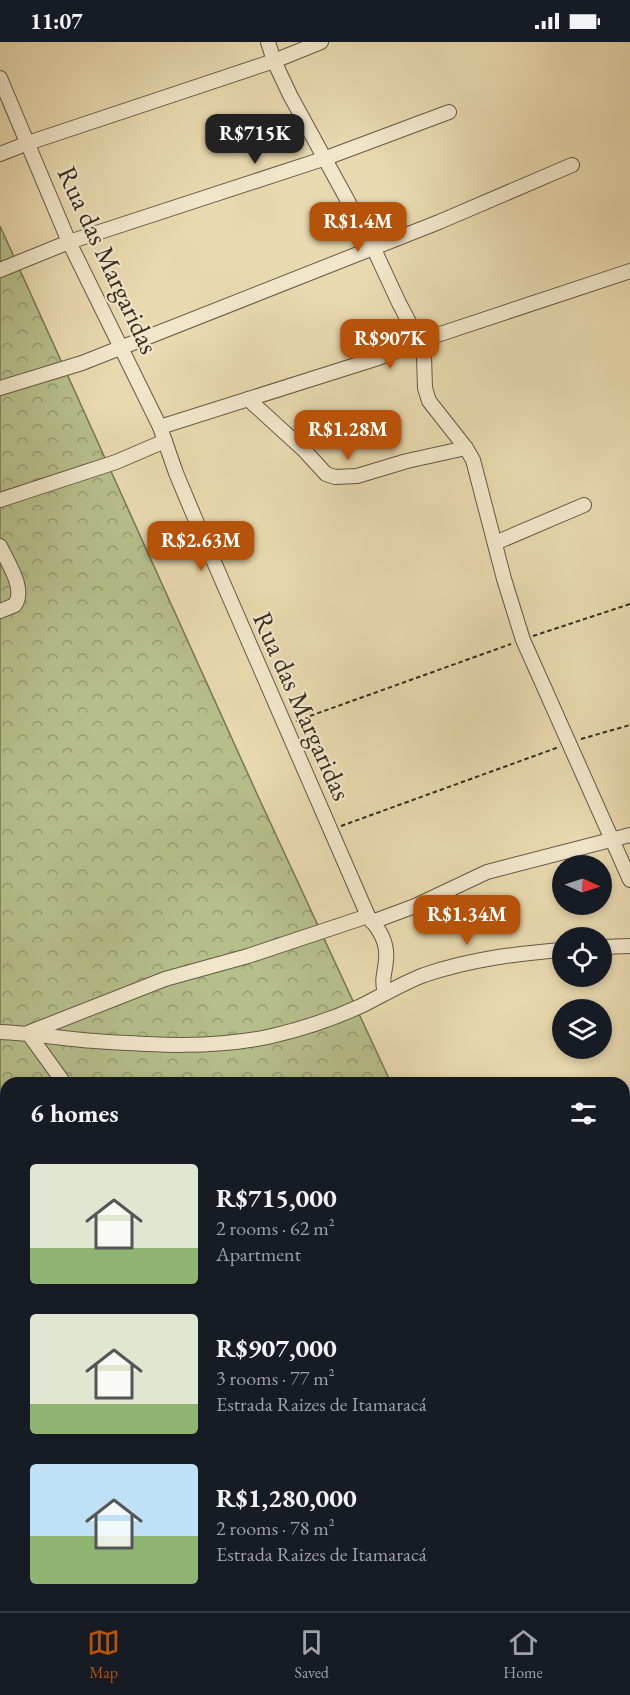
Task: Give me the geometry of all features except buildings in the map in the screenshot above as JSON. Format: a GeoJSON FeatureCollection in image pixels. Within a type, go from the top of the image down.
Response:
{"type":"FeatureCollection","features":[{"type":"Feature","properties":{"kind":"street"},"geometry":{"type":"LineString","coordinates":[[268,42],[290,95],[373,247],[419,341],[424,356],[425,388],[429,401],[466,448],[476,469],[504,579],[523,640],[630,880]]}},
{"type":"Feature","properties":{"kind":"street"},"geometry":{"type":"LineString","coordinates":[[0,154],[274,61],[321,42]]}},
{"type":"Feature","properties":{"kind":"street","name":"Rua das Margaridas"},"geometry":{"type":"LineString","coordinates":[[0,78],[69,242],[160,427],[180,484],[330,830],[370,919],[385,943],[386,961],[382,980],[385,993]]}},
{"type":"Feature","properties":{"kind":"street"},"geometry":{"type":"LineString","coordinates":[[0,270],[69,242],[326,159],[449,112]]}},
{"type":"Feature","properties":{"kind":"street"},"geometry":{"type":"LineString","coordinates":[[0,388],[82,363],[439,222],[572,165]]}},
{"type":"Feature","properties":{"kind":"street"},"geometry":{"type":"LineString","coordinates":[[160,427],[378,358],[419,341],[630,271]]}},
{"type":"Feature","properties":{"kind":"street"},"geometry":{"type":"LineString","coordinates":[[248,399],[304,450],[326,474],[335,477],[357,476],[407,461],[466,448]]}},
{"type":"Feature","properties":{"kind":"street"},"geometry":{"type":"LineString","coordinates":[[0,500],[116,462],[165,441]]}},
{"type":"Feature","properties":{"kind":"street"},"geometry":{"type":"LineString","coordinates":[[495,543],[584,505]]}},
{"type":"Feature","properties":{"kind":"street"},"geometry":{"type":"LineString","coordinates":[[0,546],[18,585],[20,596],[15,604],[0,611]]}},
{"type":"Feature","properties":{"kind":"street"},"geometry":{"type":"LineString","coordinates":[[28,1033],[165,979],[415,906],[487,872],[630,835]]}},
{"type":"Feature","properties":{"kind":"street"},"geometry":{"type":"LineString","coordinates":[[612,947],[630,946]]}},
{"type":"Feature","properties":{"kind":"street"},"geometry":{"type":"LineString","coordinates":[[0,1032],[94,1041],[194,1044],[273,1036],[349,1011],[424,975],[504,954],[552,951]]}},
{"type":"Feature","properties":{"kind":"street"},"geometry":{"type":"LineString","coordinates":[[28,1033],[60,1077]]}},
{"type":"Feature","properties":{"kind":"path"},"geometry":{"type":"LineString","coordinates":[[284,726],[630,604]]}},
{"type":"Feature","properties":{"kind":"path"},"geometry":{"type":"LineString","coordinates":[[330,830],[569,743],[630,725]]}},
{"type":"Feature","properties":{"kind":"green space"},"geometry":{"type":"Polygon","coordinates":[[[0,226],[257,794],[388,1077],[0,1077],[0,226]]]}}]}
